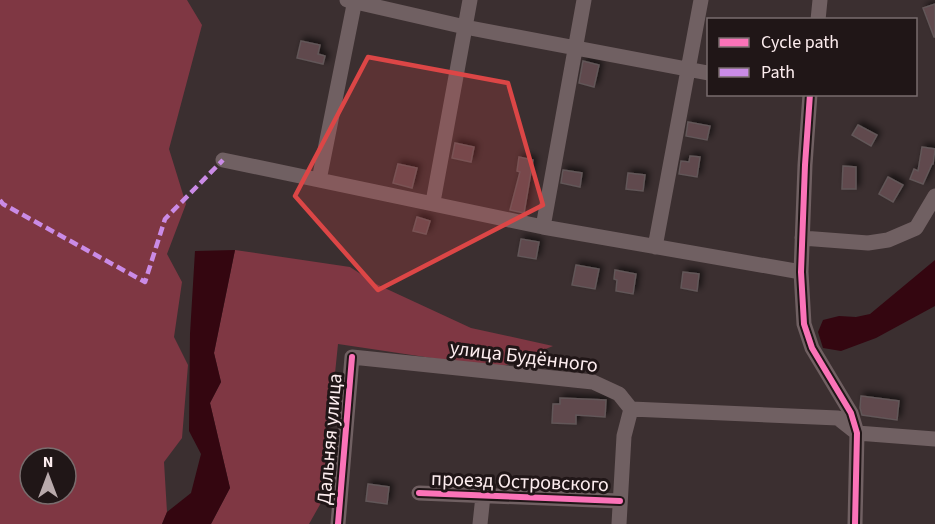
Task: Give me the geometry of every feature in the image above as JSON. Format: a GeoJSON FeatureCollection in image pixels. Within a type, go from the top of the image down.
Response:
{"type":"FeatureCollection","features":[{"type":"Feature","properties":{"kind":"street"},"geometry":{"type":"LineString","coordinates":[[433,202],[470,0]]}},
{"type":"Feature","properties":{"kind":"street"},"geometry":{"type":"LineString","coordinates":[[543,226],[584,0]]}},
{"type":"Feature","properties":{"kind":"street"},"geometry":{"type":"LineString","coordinates":[[655,246],[700,0]]}},
{"type":"Feature","properties":{"kind":"street"},"geometry":{"type":"LineString","coordinates":[[818,18],[820,0]]}},
{"type":"Feature","properties":{"kind":"street"},"geometry":{"type":"LineString","coordinates":[[319,180],[352,1],[465,27],[707,73]]}},
{"type":"Feature","properties":{"kind":"street"},"geometry":{"type":"LineString","coordinates":[[810,96],[801,272],[804,324],[812,348],[851,412],[857,433],[855,524]]}},
{"type":"Feature","properties":{"kind":"street"},"geometry":{"type":"LineString","coordinates":[[223,160],[543,226],[801,272]]}},
{"type":"Feature","properties":{"kind":"street"},"geometry":{"type":"LineString","coordinates":[[802,238],[868,243],[888,240],[916,228],[935,196]]}},
{"type":"Feature","properties":{"kind":"street","name":"улица Будённого"},"geometry":{"type":"LineString","coordinates":[[352,357],[593,382],[619,394],[631,409]]}},
{"type":"Feature","properties":{"kind":"street","name":"Дальняя улица"},"geometry":{"type":"LineString","coordinates":[[338,524],[352,357]]}},
{"type":"Feature","properties":{"kind":"street"},"geometry":{"type":"LineString","coordinates":[[619,524],[624,436],[631,409],[838,418],[857,433],[935,439]]}},
{"type":"Feature","properties":{"kind":"street","name":"проезд Островского"},"geometry":{"type":"LineString","coordinates":[[419,493],[620,501]]}},
{"type":"Feature","properties":{"kind":"street"},"geometry":{"type":"LineString","coordinates":[[480,524],[483,496]]}},
{"type":"Feature","properties":{"kind":"highlighted area"},"geometry":{"type":"Polygon","coordinates":[[[368,57],[508,83],[543,205],[378,290],[295,196],[368,57]]]}},
{"type":"Feature","properties":{"kind":"shaded area"},"geometry":{"type":"Polygon","coordinates":[[[0,0],[187,0],[202,25],[169,149],[186,204],[167,254],[182,282],[174,337],[188,365],[182,438],[164,462],[167,512],[162,524],[0,524],[0,0]]]}},
{"type":"Feature","properties":{"kind":"shaded area"},"geometry":{"type":"Polygon","coordinates":[[[235,250],[350,267],[376,284],[471,328],[553,346],[499,368],[338,344],[322,501],[309,524],[211,524],[230,488],[210,403],[221,382],[214,353],[235,250]]]}},
{"type":"Feature","properties":{"kind":"shaded area"},"geometry":{"type":"Polygon","coordinates":[[[235,250],[214,353],[221,382],[210,403],[230,488],[211,524],[162,524],[167,512],[191,493],[201,454],[189,431],[190,334],[195,251],[235,250]]]}},
{"type":"Feature","properties":{"kind":"shaded area"},"geometry":{"type":"Polygon","coordinates":[[[935,260],[935,306],[876,338],[841,351],[823,348],[818,332],[823,320],[839,316],[856,317],[870,314],[935,260]]]}},
{"type":"Feature","properties":{"kind":"building"},"geometry":{"type":"Polygon","coordinates":[[[935,4],[935,37],[934,37],[923,8],[935,4]]]}},
{"type":"Feature","properties":{"kind":"building"},"geometry":{"type":"Polygon","coordinates":[[[301,41],[320,45],[318,54],[325,56],[323,64],[297,58],[301,41]]]}},
{"type":"Feature","properties":{"kind":"building"},"geometry":{"type":"Polygon","coordinates":[[[583,61],[599,65],[594,87],[579,83],[583,61]]]}},
{"type":"Feature","properties":{"kind":"building"},"geometry":{"type":"Polygon","coordinates":[[[688,122],[710,126],[707,140],[686,136],[688,122]]]}},
{"type":"Feature","properties":{"kind":"building"},"geometry":{"type":"Polygon","coordinates":[[[858,125],[877,135],[871,146],[852,135],[858,125]]]}},
{"type":"Feature","properties":{"kind":"building"},"geometry":{"type":"Polygon","coordinates":[[[455,143],[474,147],[471,162],[452,158],[455,143]]]}},
{"type":"Feature","properties":{"kind":"building"},"geometry":{"type":"Polygon","coordinates":[[[922,147],[935,149],[933,164],[923,184],[910,179],[914,169],[918,171],[922,147]]]}},
{"type":"Feature","properties":{"kind":"building"},"geometry":{"type":"Polygon","coordinates":[[[690,156],[700,157],[697,177],[679,174],[681,161],[689,162],[690,156]]]}},
{"type":"Feature","properties":{"kind":"building"},"geometry":{"type":"Polygon","coordinates":[[[519,157],[533,160],[524,213],[510,210],[520,172],[517,171],[519,157]]]}},
{"type":"Feature","properties":{"kind":"building"},"geometry":{"type":"Polygon","coordinates":[[[398,164],[417,168],[412,188],[393,183],[398,164]]]}},
{"type":"Feature","properties":{"kind":"building"},"geometry":{"type":"Polygon","coordinates":[[[843,166],[856,167],[856,189],[842,189],[843,166]]]}},
{"type":"Feature","properties":{"kind":"building"},"geometry":{"type":"Polygon","coordinates":[[[563,170],[582,173],[580,187],[561,183],[563,170]]]}},
{"type":"Feature","properties":{"kind":"building"},"geometry":{"type":"Polygon","coordinates":[[[628,173],[645,175],[643,191],[626,189],[628,173]]]}},
{"type":"Feature","properties":{"kind":"building"},"geometry":{"type":"Polygon","coordinates":[[[888,177],[903,185],[893,202],[879,194],[888,177]]]}},
{"type":"Feature","properties":{"kind":"building"},"geometry":{"type":"Polygon","coordinates":[[[417,217],[430,221],[426,234],[413,231],[417,217]]]}},
{"type":"Feature","properties":{"kind":"building"},"geometry":{"type":"Polygon","coordinates":[[[521,239],[539,242],[536,259],[518,256],[521,239]]]}},
{"type":"Feature","properties":{"kind":"building"},"geometry":{"type":"Polygon","coordinates":[[[576,265],[599,269],[595,289],[572,285],[576,265]]]}},
{"type":"Feature","properties":{"kind":"building"},"geometry":{"type":"Polygon","coordinates":[[[615,270],[636,274],[633,294],[616,291],[615,270]]]}},
{"type":"Feature","properties":{"kind":"building"},"geometry":{"type":"Polygon","coordinates":[[[683,272],[699,274],[697,291],[681,288],[683,272]]]}},
{"type":"Feature","properties":{"kind":"building"},"geometry":{"type":"Polygon","coordinates":[[[861,396],[899,401],[897,420],[862,415],[861,396]]]}},
{"type":"Feature","properties":{"kind":"building"},"geometry":{"type":"Polygon","coordinates":[[[560,398],[606,400],[605,417],[576,415],[576,424],[552,423],[553,404],[560,404],[560,398]]]}},
{"type":"Feature","properties":{"kind":"building"},"geometry":{"type":"Polygon","coordinates":[[[368,484],[389,487],[387,504],[366,501],[368,484]]]}},
{"type":"Feature","properties":{"kind":"marked path"},"geometry":{"type":"LineString","coordinates":[[0,200],[3,204],[145,282],[165,219],[223,160]]}},
{"type":"Feature","properties":{"kind":"cycle path"},"geometry":{"type":"LineString","coordinates":[[810,96],[801,272],[804,324],[812,348],[851,413],[857,433],[855,524]]}},
{"type":"Feature","properties":{"kind":"cycle path"},"geometry":{"type":"LineString","coordinates":[[338,524],[352,357]]}},
{"type":"Feature","properties":{"kind":"cycle path"},"geometry":{"type":"LineString","coordinates":[[419,493],[620,501]]}}]}
